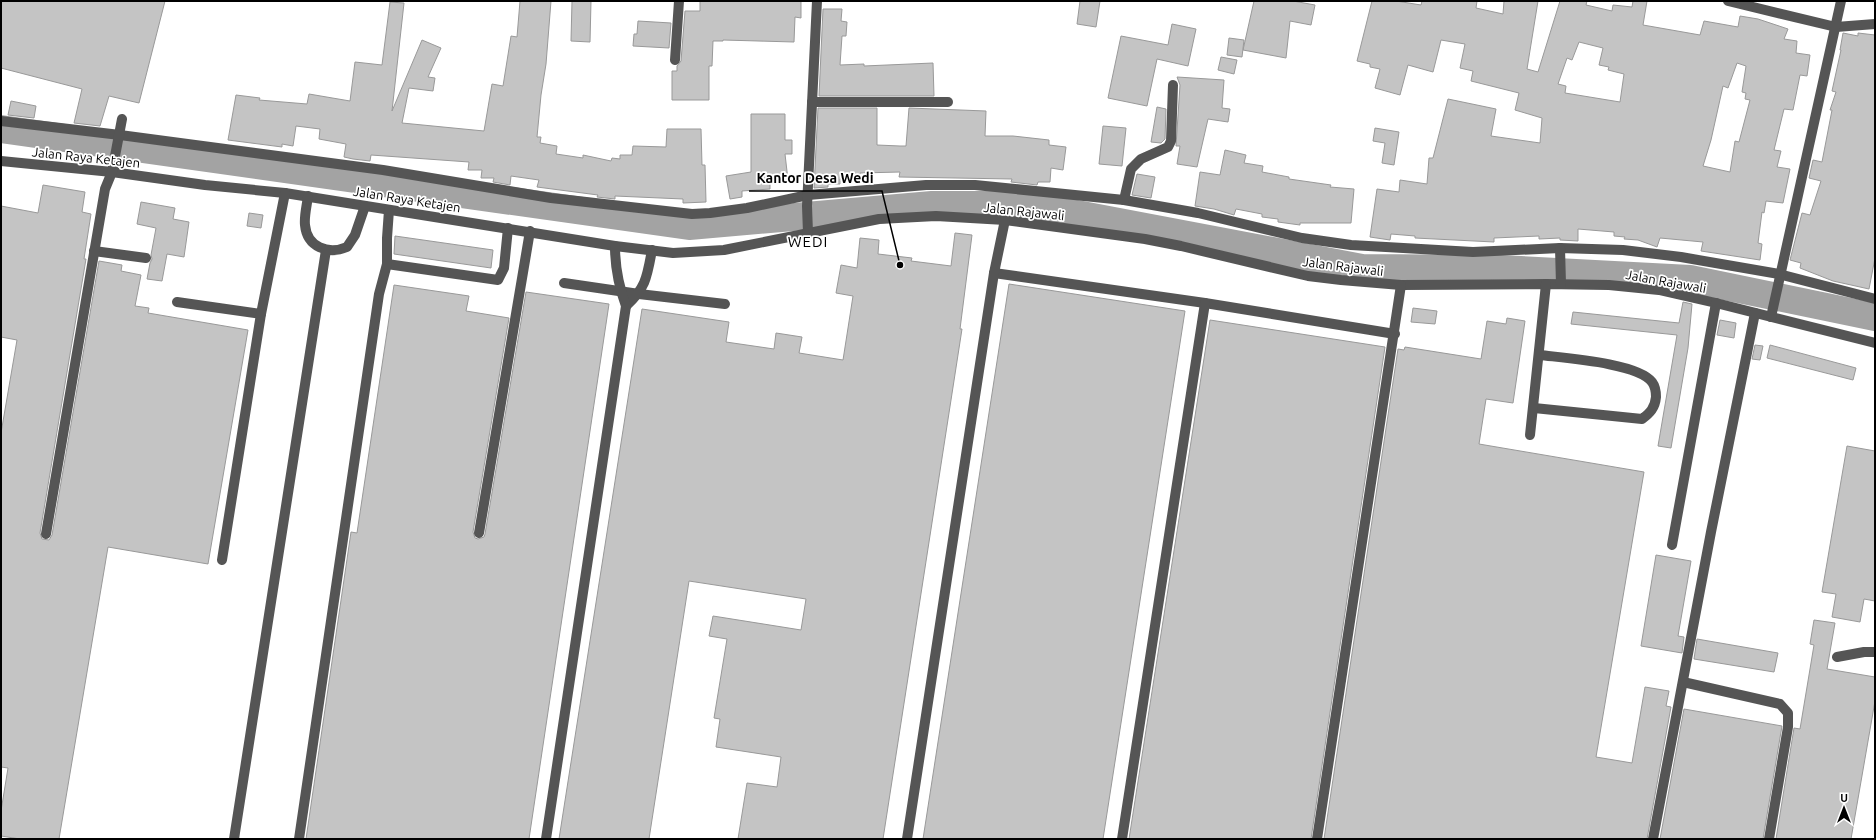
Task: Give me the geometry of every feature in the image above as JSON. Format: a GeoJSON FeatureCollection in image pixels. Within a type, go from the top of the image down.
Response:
{"type":"FeatureCollection","features":[{"type":"Feature","properties":{"kind":"street"},"geometry":{"type":"LineString","coordinates":[[675,60],[679,1]]}},
{"type":"Feature","properties":{"kind":"street"},"geometry":{"type":"LineString","coordinates":[[808,229],[807,206],[817,1]]}},
{"type":"Feature","properties":{"kind":"street"},"geometry":{"type":"LineString","coordinates":[[1728,1],[1836,27],[1875,24]]}},
{"type":"Feature","properties":{"kind":"street"},"geometry":{"type":"LineString","coordinates":[[1771,317],[1841,1]]}},
{"type":"Feature","properties":{"kind":"street"},"geometry":{"type":"LineString","coordinates":[[1124,200],[1131,169],[1141,159],[1168,147],[1171,141],[1173,85]]}},
{"type":"Feature","properties":{"kind":"street"},"geometry":{"type":"LineString","coordinates":[[812,102],[948,102]]}},
{"type":"Feature","properties":{"kind":"street"},"geometry":{"type":"LineString","coordinates":[[46,534],[105,189],[112,172],[122,119]]}},
{"type":"Feature","properties":{"kind":"street"},"geometry":{"type":"LineString","coordinates":[[1,121],[382,170],[551,198],[692,214],[747,208],[808,195],[926,185],[975,185],[1124,200],[1198,213],[1302,238],[1351,245],[1473,252],[1623,250],[1681,257],[1875,300]]}},
{"type":"Feature","properties":{"kind":"street","name":"Jalan Raya Ketajen"},"geometry":{"type":"LineString","coordinates":[[1,161],[112,172],[205,185],[285,192],[615,246],[685,253],[724,250],[808,229]]}},
{"type":"Feature","properties":{"kind":"street"},"geometry":{"type":"LineString","coordinates":[[222,560],[261,314],[285,192]]}},
{"type":"Feature","properties":{"kind":"street"},"geometry":{"type":"LineString","coordinates":[[308,196],[305,223],[306,232],[311,241],[326,250],[335,251],[347,247],[355,235],[365,206]]}},
{"type":"Feature","properties":{"kind":"street"},"geometry":{"type":"LineString","coordinates":[[299,839],[379,294],[387,264],[389,210]]}},
{"type":"Feature","properties":{"kind":"street","name":"Jalan Rajawali"},"geometry":{"type":"LineString","coordinates":[[808,229],[879,219],[914,216],[1005,220],[1094,232],[1180,246],[1308,276],[1341,280],[1401,285],[1546,284],[1561,279],[1659,290],[1755,312],[1875,343]]}},
{"type":"Feature","properties":{"kind":"street"},"geometry":{"type":"LineString","coordinates":[[906,839],[994,273],[1005,220]]}},
{"type":"Feature","properties":{"kind":"street"},"geometry":{"type":"LineString","coordinates":[[387,264],[498,280],[504,268],[508,228]]}},
{"type":"Feature","properties":{"kind":"street"},"geometry":{"type":"LineString","coordinates":[[479,533],[530,231]]}},
{"type":"Feature","properties":{"kind":"street"},"geometry":{"type":"LineString","coordinates":[[546,839],[626,306],[621,291],[615,259],[615,246]]}},
{"type":"Feature","properties":{"kind":"street"},"geometry":{"type":"LineString","coordinates":[[234,839],[326,250]]}},
{"type":"Feature","properties":{"kind":"street"},"geometry":{"type":"LineString","coordinates":[[626,306],[639,294],[644,283],[652,250]]}},
{"type":"Feature","properties":{"kind":"street"},"geometry":{"type":"LineString","coordinates":[[94,251],[146,258]]}},
{"type":"Feature","properties":{"kind":"street"},"geometry":{"type":"LineString","coordinates":[[1560,251],[1561,279]]}},
{"type":"Feature","properties":{"kind":"street"},"geometry":{"type":"LineString","coordinates":[[994,273],[1205,303],[1395,334]]}},
{"type":"Feature","properties":{"kind":"street"},"geometry":{"type":"LineString","coordinates":[[564,283],[639,294],[725,304]]}},
{"type":"Feature","properties":{"kind":"street"},"geometry":{"type":"LineString","coordinates":[[1530,435],[1540,355],[1546,284]]}},
{"type":"Feature","properties":{"kind":"street"},"geometry":{"type":"LineString","coordinates":[[1317,839],[1395,334],[1401,285]]}},
{"type":"Feature","properties":{"kind":"street"},"geometry":{"type":"LineString","coordinates":[[177,302],[261,314]]}},
{"type":"Feature","properties":{"kind":"street"},"geometry":{"type":"LineString","coordinates":[[1122,839],[1205,303]]}},
{"type":"Feature","properties":{"kind":"street"},"geometry":{"type":"LineString","coordinates":[[1672,545],[1716,303]]}},
{"type":"Feature","properties":{"kind":"street"},"geometry":{"type":"LineString","coordinates":[[1653,839],[1755,312]]}},
{"type":"Feature","properties":{"kind":"street"},"geometry":{"type":"LineString","coordinates":[[1534,408],[1642,419],[1651,412],[1656,402],[1656,393],[1652,382],[1638,372],[1618,366],[1540,355]]}},
{"type":"Feature","properties":{"kind":"street"},"geometry":{"type":"LineString","coordinates":[[1837,657],[1864,652],[1875,652]]}},
{"type":"Feature","properties":{"kind":"street"},"geometry":{"type":"LineString","coordinates":[[1683,682],[1780,704],[1788,713],[1788,727],[1769,839]]}},
{"type":"Feature","properties":{"kind":"building"},"geometry":{"type":"Polygon","coordinates":[[[1,1],[165,1],[139,103],[109,96],[100,126],[74,123],[82,89],[1,68],[1,1]]]}},
{"type":"Feature","properties":{"kind":"building"},"geometry":{"type":"Polygon","coordinates":[[[520,1],[551,1],[546,64],[537,137],[541,137],[540,143],[557,146],[556,154],[583,158],[583,155],[611,161],[612,158],[620,159],[620,155],[632,155],[633,146],[666,147],[667,129],[701,129],[702,165],[705,165],[706,202],[683,203],[683,199],[615,196],[615,199],[597,197],[598,195],[537,187],[539,180],[511,176],[510,185],[493,182],[494,178],[481,178],[482,170],[468,170],[469,162],[371,155],[370,161],[353,159],[344,157],[346,144],[319,139],[320,129],[296,126],[293,146],[282,144],[282,147],[228,140],[236,95],[260,98],[259,100],[307,104],[309,94],[350,101],[355,62],[382,65],[390,2],[404,3],[392,111],[422,40],[441,48],[428,77],[435,78],[433,91],[409,88],[402,123],[484,131],[492,84],[503,86],[511,36],[517,37],[520,1]]]}},
{"type":"Feature","properties":{"kind":"building"},"geometry":{"type":"Polygon","coordinates":[[[572,1],[591,1],[590,42],[571,41],[572,1]]]}},
{"type":"Feature","properties":{"kind":"building"},"geometry":{"type":"Polygon","coordinates":[[[700,1],[801,1],[801,18],[795,17],[794,42],[713,41],[712,66],[709,66],[709,100],[672,100],[672,71],[677,71],[677,66],[681,61],[685,11],[700,11],[700,1]]]}},
{"type":"Feature","properties":{"kind":"building"},"geometry":{"type":"Polygon","coordinates":[[[1080,1],[1100,1],[1096,27],[1077,24],[1080,1]]]}},
{"type":"Feature","properties":{"kind":"building"},"geometry":{"type":"Polygon","coordinates":[[[1254,1],[1293,1],[1315,5],[1311,25],[1290,21],[1286,58],[1243,50],[1254,1]]]}},
{"type":"Feature","properties":{"kind":"building"},"geometry":{"type":"Polygon","coordinates":[[[1372,1],[1396,1],[1421,5],[1422,1],[1477,1],[1476,8],[1503,14],[1504,1],[1538,1],[1527,69],[1538,72],[1560,1],[1587,1],[1586,5],[1612,11],[1613,5],[1632,7],[1633,1],[1647,1],[1643,25],[1700,35],[1704,21],[1738,27],[1740,16],[1758,19],[1788,29],[1784,39],[1797,41],[1796,53],[1810,55],[1807,76],[1800,75],[1793,110],[1784,109],[1774,150],[1781,151],[1777,167],[1790,169],[1783,203],[1766,201],[1764,213],[1762,212],[1758,243],[1762,244],[1760,260],[1701,251],[1703,242],[1660,238],[1657,247],[1638,240],[1624,239],[1625,237],[1614,236],[1614,232],[1578,229],[1578,241],[1560,240],[1560,238],[1539,239],[1539,236],[1494,238],[1494,242],[1415,238],[1415,236],[1391,234],[1390,240],[1370,237],[1377,189],[1399,192],[1400,180],[1427,184],[1429,158],[1433,158],[1448,99],[1496,109],[1491,136],[1540,143],[1542,118],[1515,110],[1519,93],[1471,81],[1473,71],[1460,68],[1465,44],[1441,40],[1433,72],[1408,65],[1400,95],[1375,88],[1380,69],[1370,67],[1370,64],[1357,61],[1372,1]],[[1579,42],[1572,60],[1567,58],[1558,84],[1566,86],[1565,93],[1620,102],[1624,74],[1608,70],[1609,67],[1599,65],[1603,48],[1579,42]],[[1737,63],[1728,88],[1723,86],[1711,140],[1703,166],[1730,172],[1735,141],[1739,142],[1750,100],[1745,99],[1746,93],[1742,92],[1746,66],[1737,63]]]}},
{"type":"Feature","properties":{"kind":"building"},"geometry":{"type":"Polygon","coordinates":[[[823,9],[842,9],[841,21],[847,22],[846,36],[842,36],[840,65],[864,64],[864,66],[933,63],[934,96],[819,96],[823,9]]]}},
{"type":"Feature","properties":{"kind":"building"},"geometry":{"type":"Polygon","coordinates":[[[638,21],[671,23],[669,48],[633,46],[634,34],[637,34],[638,21]]]}},
{"type":"Feature","properties":{"kind":"building"},"geometry":{"type":"Polygon","coordinates":[[[1172,24],[1196,29],[1188,66],[1157,59],[1147,106],[1108,98],[1121,36],[1168,45],[1172,24]]]}},
{"type":"Feature","properties":{"kind":"building"},"geometry":{"type":"Polygon","coordinates":[[[1843,33],[1858,36],[1858,33],[1875,35],[1875,258],[1869,289],[1833,281],[1800,268],[1801,263],[1790,260],[1802,213],[1810,215],[1821,181],[1809,178],[1813,160],[1822,162],[1832,110],[1830,110],[1836,92],[1832,91],[1841,50],[1843,33]]]}},
{"type":"Feature","properties":{"kind":"building"},"geometry":{"type":"Polygon","coordinates":[[[1229,38],[1244,40],[1242,57],[1227,55],[1229,38]]]}},
{"type":"Feature","properties":{"kind":"building"},"geometry":{"type":"Polygon","coordinates":[[[1221,57],[1237,60],[1234,74],[1218,70],[1221,57]]]}},
{"type":"Feature","properties":{"kind":"building"},"geometry":{"type":"Polygon","coordinates":[[[1177,77],[1224,80],[1222,108],[1230,109],[1228,122],[1208,119],[1197,167],[1177,164],[1180,146],[1176,146],[1180,85],[1177,77]]]}},
{"type":"Feature","properties":{"kind":"building"},"geometry":{"type":"Polygon","coordinates":[[[11,101],[36,106],[34,118],[8,115],[11,101]]]}},
{"type":"Feature","properties":{"kind":"building"},"geometry":{"type":"Polygon","coordinates":[[[1157,107],[1166,109],[1165,139],[1161,143],[1151,142],[1157,107]]]}},
{"type":"Feature","properties":{"kind":"building"},"geometry":{"type":"Polygon","coordinates":[[[818,108],[877,108],[877,145],[900,146],[906,146],[909,108],[986,111],[985,136],[1013,136],[1049,140],[1049,145],[1066,147],[1063,170],[1051,168],[1050,182],[1038,182],[1037,185],[1011,182],[1012,179],[899,177],[900,172],[860,173],[860,179],[840,179],[840,184],[828,184],[828,187],[814,188],[818,108]]]}},
{"type":"Feature","properties":{"kind":"building"},"geometry":{"type":"Polygon","coordinates":[[[751,114],[785,114],[785,140],[792,140],[792,154],[785,154],[788,180],[770,181],[770,189],[742,191],[742,197],[730,199],[726,176],[751,172],[751,114]]]}},
{"type":"Feature","properties":{"kind":"building"},"geometry":{"type":"Polygon","coordinates":[[[1103,126],[1126,128],[1122,166],[1099,164],[1103,126]]]}},
{"type":"Feature","properties":{"kind":"building"},"geometry":{"type":"Polygon","coordinates":[[[1375,128],[1399,132],[1394,165],[1382,163],[1385,143],[1373,141],[1375,128]]]}},
{"type":"Feature","properties":{"kind":"building"},"geometry":{"type":"Polygon","coordinates":[[[1225,150],[1246,155],[1244,163],[1263,166],[1262,172],[1289,177],[1289,179],[1331,185],[1330,187],[1354,189],[1351,223],[1300,223],[1300,225],[1278,222],[1278,219],[1262,217],[1262,214],[1236,209],[1234,215],[1214,209],[1195,206],[1200,172],[1220,175],[1225,150]]]}},
{"type":"Feature","properties":{"kind":"building"},"geometry":{"type":"Polygon","coordinates":[[[1137,174],[1155,177],[1151,198],[1132,195],[1137,174]]]}},
{"type":"Feature","properties":{"kind":"building"},"geometry":{"type":"Polygon","coordinates":[[[43,185],[85,192],[82,212],[91,214],[84,259],[86,259],[40,533],[42,539],[49,540],[52,535],[99,261],[122,265],[121,271],[141,275],[135,306],[149,308],[148,313],[248,330],[208,564],[108,547],[59,839],[20,839],[1,836],[1,811],[8,768],[1,767],[1,433],[17,340],[1,337],[1,206],[38,213],[43,185]]]}},
{"type":"Feature","properties":{"kind":"building"},"geometry":{"type":"Polygon","coordinates":[[[141,202],[175,208],[173,219],[189,222],[184,257],[167,254],[162,281],[147,279],[152,259],[151,255],[156,228],[137,224],[141,202]]]}},
{"type":"Feature","properties":{"kind":"building"},"geometry":{"type":"Polygon","coordinates":[[[249,213],[263,215],[261,228],[247,226],[249,213]]]}},
{"type":"Feature","properties":{"kind":"building"},"geometry":{"type":"Polygon","coordinates":[[[955,233],[972,235],[960,329],[962,329],[883,839],[738,839],[747,783],[777,787],[781,757],[716,747],[720,719],[714,718],[727,639],[709,636],[713,616],[801,630],[806,599],[689,581],[649,839],[559,839],[642,309],[729,322],[726,342],[774,349],[776,333],[802,337],[799,353],[843,360],[853,296],[836,293],[841,265],[857,268],[860,238],[879,240],[878,254],[912,258],[911,261],[951,266],[955,233]]]}},
{"type":"Feature","properties":{"kind":"building"},"geometry":{"type":"Polygon","coordinates":[[[395,236],[493,250],[491,268],[394,254],[395,236]]]}},
{"type":"Feature","properties":{"kind":"building"},"geometry":{"type":"Polygon","coordinates":[[[1009,284],[1185,311],[1103,839],[923,839],[1009,284]]]}},
{"type":"Feature","properties":{"kind":"building"},"geometry":{"type":"Polygon","coordinates":[[[394,285],[469,296],[466,311],[509,318],[473,532],[475,538],[478,539],[484,537],[485,534],[526,292],[609,304],[529,839],[306,839],[351,532],[357,533],[394,285]]]}},
{"type":"Feature","properties":{"kind":"building"},"geometry":{"type":"Polygon","coordinates":[[[1683,302],[1692,304],[1688,348],[1671,448],[1658,446],[1677,335],[1571,324],[1573,312],[1679,323],[1683,302]]]}},
{"type":"Feature","properties":{"kind":"building"},"geometry":{"type":"Polygon","coordinates":[[[1413,308],[1437,311],[1435,324],[1411,322],[1413,308]]]}},
{"type":"Feature","properties":{"kind":"building"},"geometry":{"type":"Polygon","coordinates":[[[1507,318],[1525,321],[1513,403],[1486,399],[1479,444],[1644,472],[1596,757],[1632,763],[1645,687],[1669,691],[1666,706],[1671,707],[1647,839],[1324,839],[1398,349],[1404,350],[1405,347],[1481,359],[1487,321],[1506,324],[1507,318]]]}},
{"type":"Feature","properties":{"kind":"building"},"geometry":{"type":"Polygon","coordinates":[[[1210,320],[1385,347],[1311,839],[1129,839],[1210,320]]]}},
{"type":"Feature","properties":{"kind":"building"},"geometry":{"type":"Polygon","coordinates":[[[1720,320],[1736,323],[1734,338],[1717,335],[1720,320]]]}},
{"type":"Feature","properties":{"kind":"building"},"geometry":{"type":"Polygon","coordinates":[[[1755,345],[1763,346],[1760,360],[1752,359],[1755,345]]]}},
{"type":"Feature","properties":{"kind":"building"},"geometry":{"type":"Polygon","coordinates":[[[1770,345],[1856,368],[1853,380],[1767,358],[1770,345]]]}},
{"type":"Feature","properties":{"kind":"building"},"geometry":{"type":"Polygon","coordinates":[[[1847,446],[1875,451],[1875,601],[1864,599],[1860,622],[1832,617],[1836,594],[1822,592],[1847,446]]]}},
{"type":"Feature","properties":{"kind":"building"},"geometry":{"type":"Polygon","coordinates":[[[1656,555],[1691,561],[1678,636],[1684,637],[1682,653],[1641,646],[1656,555]]]}},
{"type":"Feature","properties":{"kind":"building"},"geometry":{"type":"Polygon","coordinates":[[[1814,620],[1835,623],[1827,669],[1875,677],[1875,701],[1851,839],[1776,839],[1794,728],[1800,729],[1814,645],[1810,644],[1814,620]]]}},
{"type":"Feature","properties":{"kind":"building"},"geometry":{"type":"Polygon","coordinates":[[[1697,639],[1778,653],[1774,672],[1694,659],[1697,639]]]}},
{"type":"Feature","properties":{"kind":"building"},"geometry":{"type":"Polygon","coordinates":[[[1684,709],[1782,726],[1763,839],[1660,839],[1684,709]]]}},
{"type":"Feature","properties":{"kind":"waterway"},"geometry":{"type":"LineString","coordinates":[[1,129],[689,226],[932,205],[1029,205],[1362,268],[1500,269],[1690,279],[1875,317]]}},
{"type":"Feature","properties":{"kind":"place","name":"Kantor Desa Wedi"},"geometry":{"type":"Point","coordinates":[900,265]}},
{"type":"Feature","properties":{"kind":"district","name":"WEDI"},"geometry":{"type":"Point","coordinates":[808,241]}}]}
